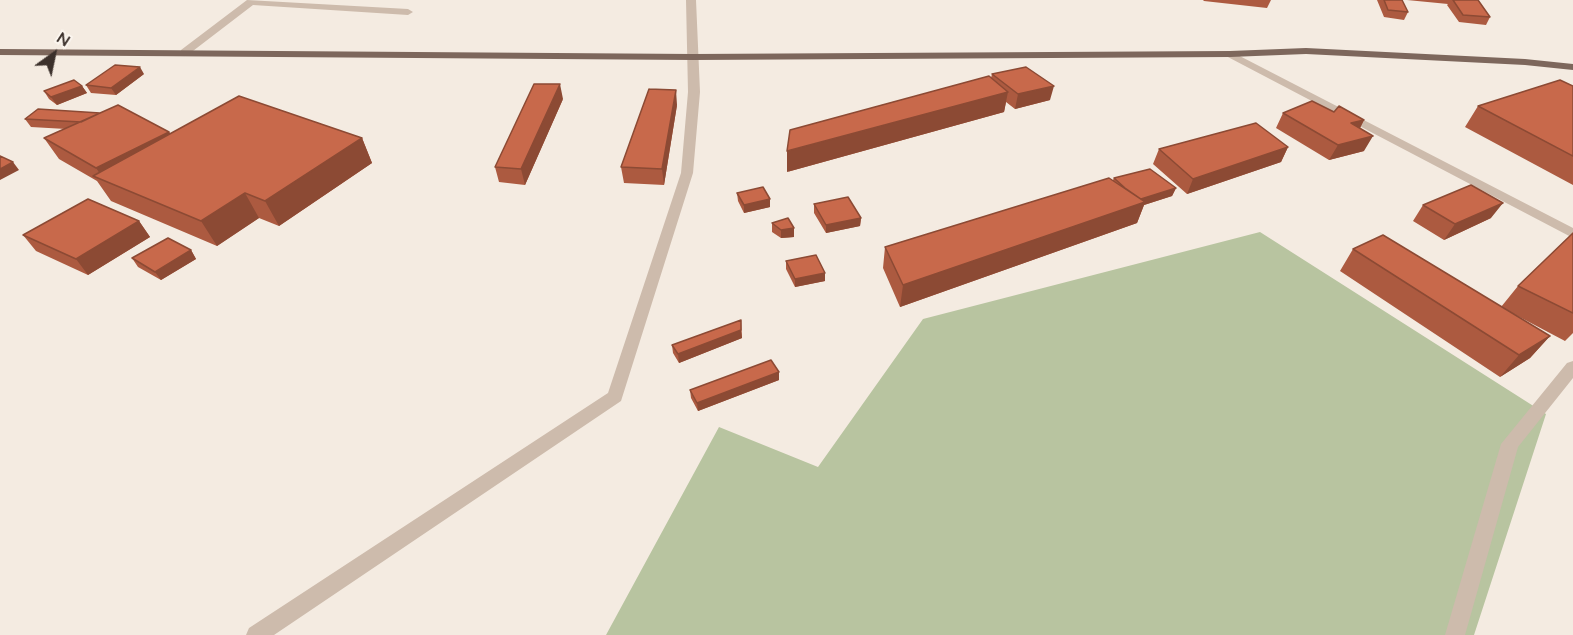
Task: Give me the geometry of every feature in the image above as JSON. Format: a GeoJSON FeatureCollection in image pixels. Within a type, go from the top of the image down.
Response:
{"type":"FeatureCollection","features":[{"type":"Feature","properties":{"kind":"main road"},"geometry":{"type":"LineString","coordinates":[[0,52],[693,57],[1230,54],[1306,51],[1573,67]]}},
{"type":"Feature","properties":{"kind":"street"},"geometry":{"type":"LineString","coordinates":[[256,635],[615,397],[687,173],[694,92],[691,0]]}},
{"type":"Feature","properties":{"kind":"street"},"geometry":{"type":"LineString","coordinates":[[185,52],[252,1],[408,12]]}},
{"type":"Feature","properties":{"kind":"street"},"geometry":{"type":"LineString","coordinates":[[1230,54],[1573,234]]}},
{"type":"Feature","properties":{"kind":"street"},"geometry":{"type":"LineString","coordinates":[[1455,635],[1461,604],[1510,444],[1573,367]]}},
{"type":"Feature","properties":{"kind":"green space"},"geometry":{"type":"Polygon","coordinates":[[[1260,232],[1546,414],[1474,635],[606,635],[719,427],[818,467],[923,319],[1260,232]]]}},
{"type":"Feature","properties":{"kind":"building"},"geometry":{"type":"Polygon","coordinates":[[[1384,0],[1402,0],[1408,12],[1388,10],[1384,0]]]}},
{"type":"Feature","properties":{"kind":"building"},"geometry":{"type":"Polygon","coordinates":[[[1453,0],[1478,0],[1490,17],[1463,15],[1453,0]]]}},
{"type":"Feature","properties":{"kind":"building"},"geometry":{"type":"Polygon","coordinates":[[[115,65],[140,67],[111,88],[86,85],[115,65]]]}},
{"type":"Feature","properties":{"kind":"building"},"geometry":{"type":"Polygon","coordinates":[[[1026,67],[1054,86],[1018,94],[992,74],[1026,67]]]}},
{"type":"Feature","properties":{"kind":"building"},"geometry":{"type":"Polygon","coordinates":[[[989,76],[1008,92],[787,151],[790,130],[989,76]]]}},
{"type":"Feature","properties":{"kind":"building"},"geometry":{"type":"Polygon","coordinates":[[[74,80],[82,86],[51,97],[44,91],[74,80]]]}},
{"type":"Feature","properties":{"kind":"building"},"geometry":{"type":"Polygon","coordinates":[[[1560,80],[1573,86],[1573,156],[1478,106],[1560,80]]]}},
{"type":"Feature","properties":{"kind":"building"},"geometry":{"type":"Polygon","coordinates":[[[534,84],[560,84],[521,169],[495,167],[534,84]]]}},
{"type":"Feature","properties":{"kind":"building"},"geometry":{"type":"Polygon","coordinates":[[[649,89],[676,90],[662,169],[621,167],[649,89]]]}},
{"type":"Feature","properties":{"kind":"building"},"geometry":{"type":"Polygon","coordinates":[[[239,96],[362,138],[265,201],[245,193],[201,221],[93,176],[239,96]]]}},
{"type":"Feature","properties":{"kind":"building"},"geometry":{"type":"Polygon","coordinates":[[[1312,101],[1334,112],[1339,106],[1364,120],[1351,123],[1373,136],[1338,145],[1283,113],[1312,101]]]}},
{"type":"Feature","properties":{"kind":"building"},"geometry":{"type":"Polygon","coordinates":[[[118,105],[169,132],[96,168],[44,138],[118,105]]]}},
{"type":"Feature","properties":{"kind":"building"},"geometry":{"type":"Polygon","coordinates":[[[38,109],[100,113],[81,122],[25,119],[38,109]]]}},
{"type":"Feature","properties":{"kind":"building"},"geometry":{"type":"Polygon","coordinates":[[[1256,123],[1288,147],[1193,179],[1159,149],[1256,123]]]}},
{"type":"Feature","properties":{"kind":"building"},"geometry":{"type":"Polygon","coordinates":[[[0,156],[13,162],[0,169],[0,156]]]}},
{"type":"Feature","properties":{"kind":"building"},"geometry":{"type":"Polygon","coordinates":[[[1150,169],[1176,188],[1141,199],[1114,178],[1150,169]]]}},
{"type":"Feature","properties":{"kind":"building"},"geometry":{"type":"Polygon","coordinates":[[[1109,178],[1145,202],[903,285],[885,247],[1109,178]]]}},
{"type":"Feature","properties":{"kind":"building"},"geometry":{"type":"Polygon","coordinates":[[[1471,185],[1503,203],[1455,224],[1423,205],[1471,185]]]}},
{"type":"Feature","properties":{"kind":"building"},"geometry":{"type":"Polygon","coordinates":[[[763,187],[770,199],[744,205],[737,193],[763,187]]]}},
{"type":"Feature","properties":{"kind":"building"},"geometry":{"type":"Polygon","coordinates":[[[848,197],[861,218],[826,225],[814,204],[848,197]]]}},
{"type":"Feature","properties":{"kind":"building"},"geometry":{"type":"Polygon","coordinates":[[[88,199],[139,221],[76,259],[23,235],[88,199]]]}},
{"type":"Feature","properties":{"kind":"building"},"geometry":{"type":"Polygon","coordinates":[[[788,218],[794,228],[781,230],[772,223],[788,218]]]}},
{"type":"Feature","properties":{"kind":"building"},"geometry":{"type":"Polygon","coordinates":[[[1573,233],[1573,313],[1518,286],[1573,233]]]}},
{"type":"Feature","properties":{"kind":"building"},"geometry":{"type":"Polygon","coordinates":[[[1383,235],[1550,336],[1519,355],[1353,249],[1383,235]]]}},
{"type":"Feature","properties":{"kind":"building"},"geometry":{"type":"Polygon","coordinates":[[[168,238],[191,250],[155,272],[132,258],[168,238]]]}},
{"type":"Feature","properties":{"kind":"building"},"geometry":{"type":"Polygon","coordinates":[[[816,255],[825,273],[795,279],[786,261],[816,255]]]}},
{"type":"Feature","properties":{"kind":"building"},"geometry":{"type":"Polygon","coordinates":[[[741,320],[741,330],[678,354],[672,345],[741,320]]]}},
{"type":"Feature","properties":{"kind":"building"},"geometry":{"type":"Polygon","coordinates":[[[771,360],[779,372],[697,403],[690,390],[771,360]]]}}]}
